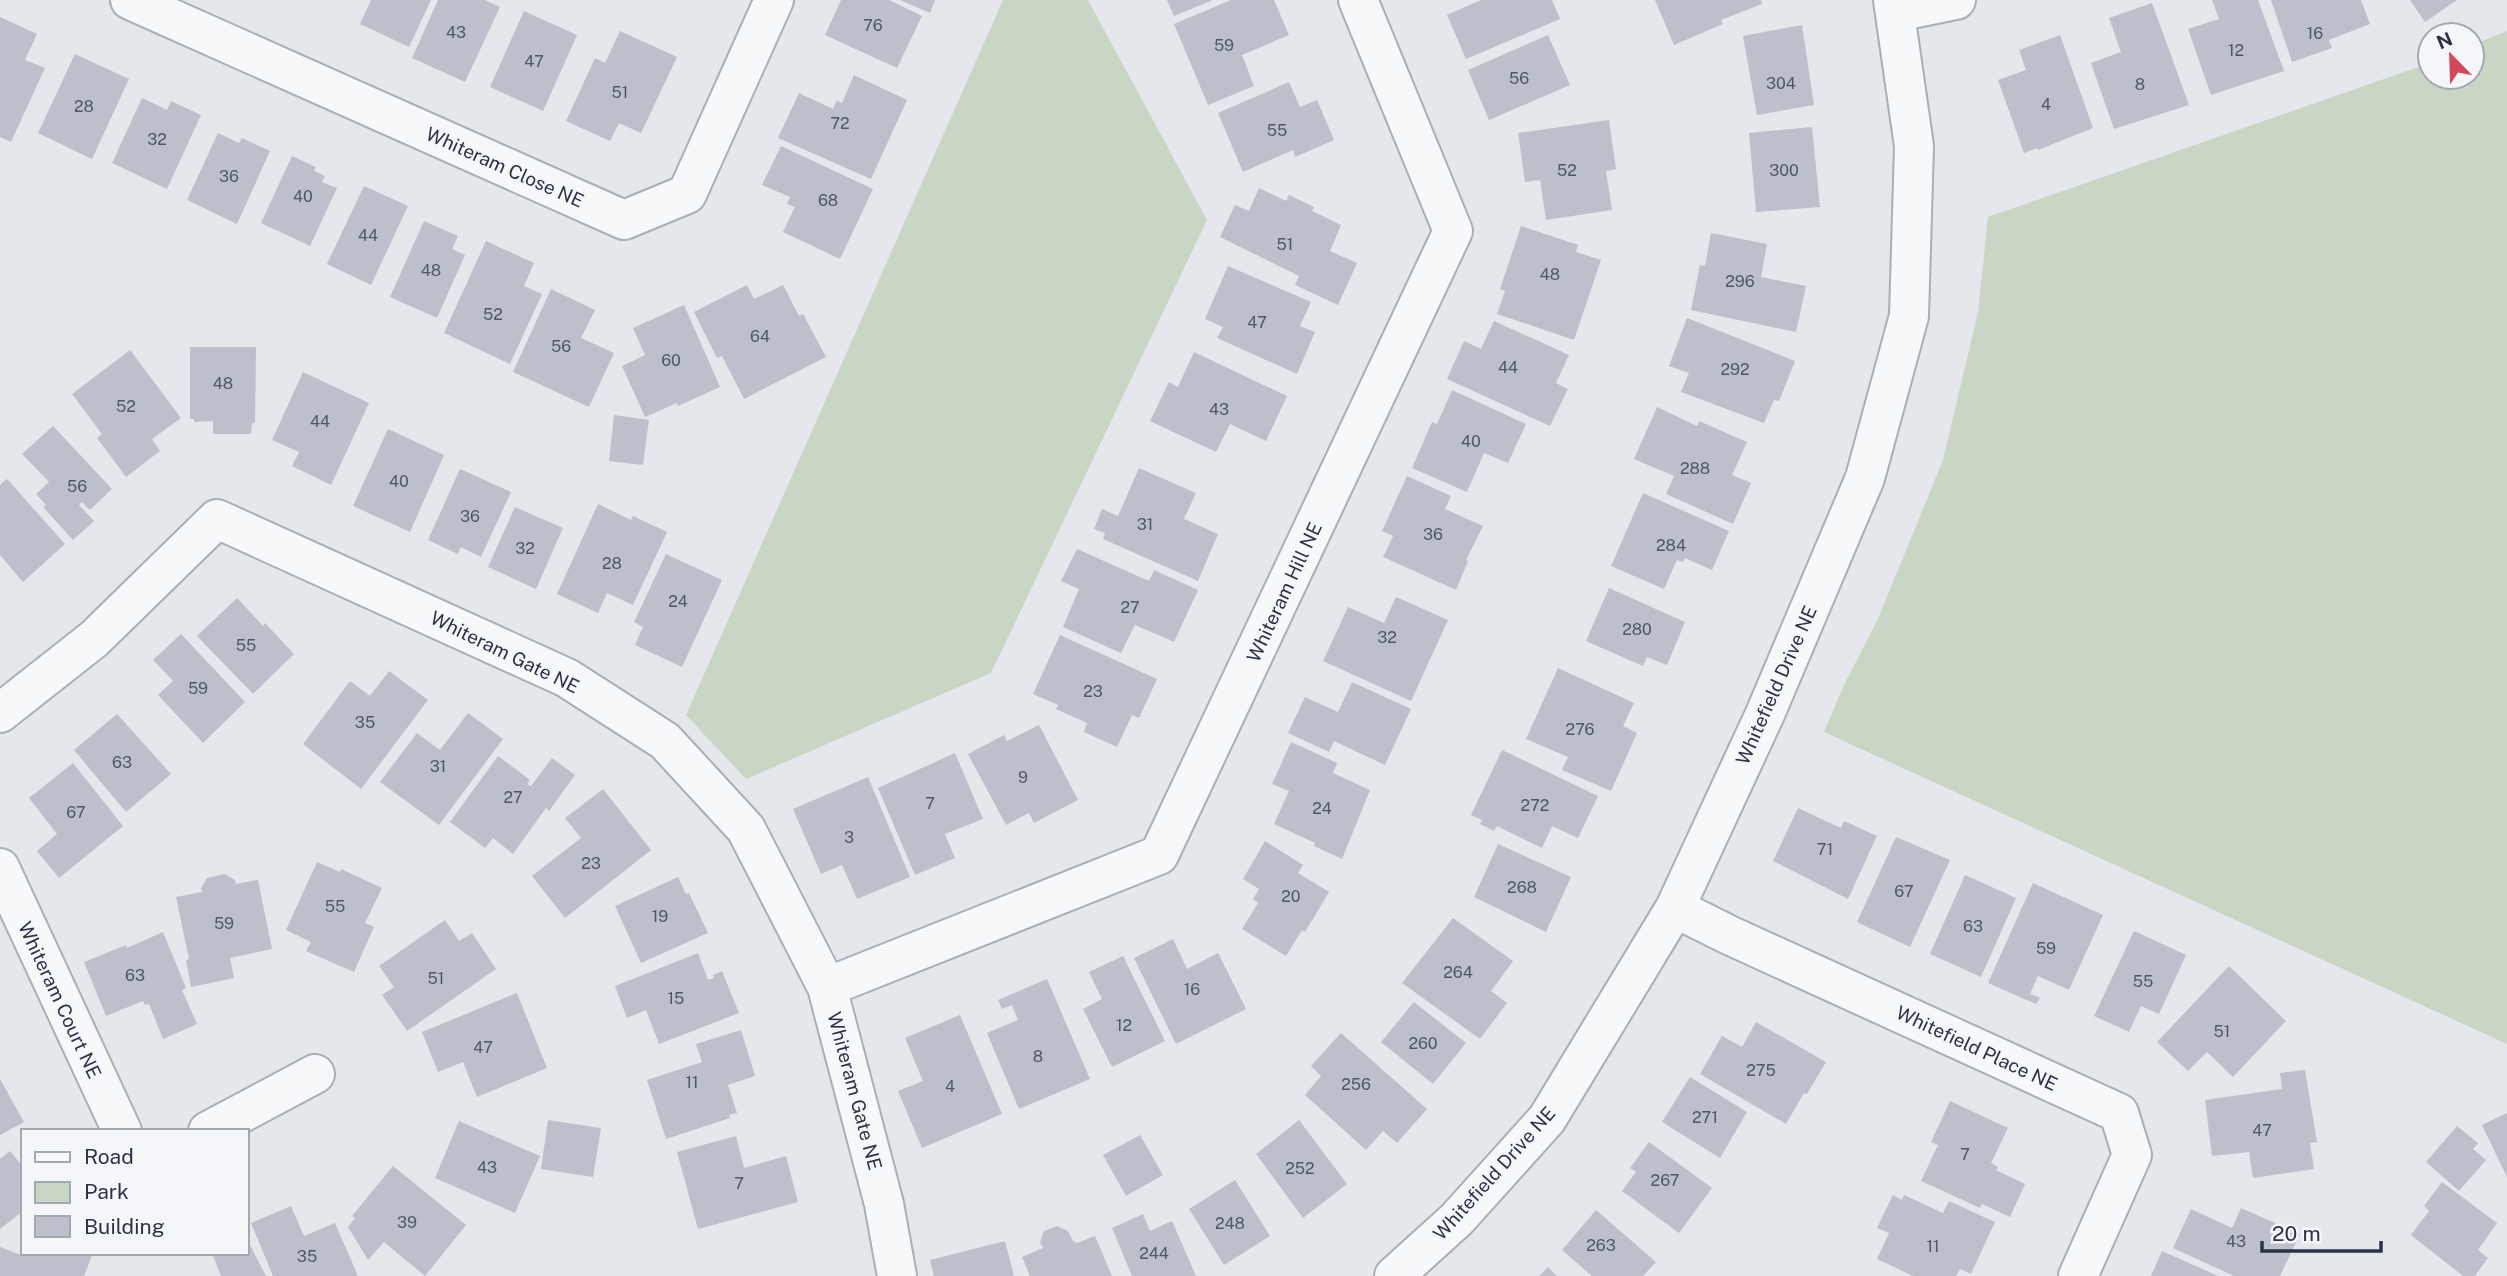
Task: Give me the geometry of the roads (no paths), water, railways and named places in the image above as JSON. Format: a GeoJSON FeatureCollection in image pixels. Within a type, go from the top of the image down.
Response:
{"type":"FeatureCollection","features":[{"type":"Feature","properties":{"kind":"street","name":"Whiteram Close NE"},"geometry":{"type":"LineString","coordinates":[[130,0],[625,220],[687,194],[774,0]]}},
{"type":"Feature","properties":{"kind":"street","name":"Whiteram Hill NE"},"geometry":{"type":"LineString","coordinates":[[827,987],[1159,855],[1453,231],[1358,0]]}},
{"type":"Feature","properties":{"kind":"street"},"geometry":{"type":"LineString","coordinates":[[1895,6],[1956,0]]}},
{"type":"Feature","properties":{"kind":"street","name":"Whitefield Drive NE"},"geometry":{"type":"LineString","coordinates":[[1394,1276],[1457,1219],[1547,1119],[1675,908],[1765,714],[1865,478],[1909,316],[1914,146],[1895,6]]}},
{"type":"Feature","properties":{"kind":"street","name":"Whiteram Gate NE"},"geometry":{"type":"LineString","coordinates":[[0,713],[94,639],[218,519],[567,678],[665,741],[746,829],[827,987],[884,1204],[897,1276]]}},
{"type":"Feature","properties":{"kind":"street","name":"Whiteram Court NE"},"geometry":{"type":"LineString","coordinates":[[0,868],[119,1129]]}},
{"type":"Feature","properties":{"kind":"street","name":"Whitefield Place NE"},"geometry":{"type":"LineString","coordinates":[[1675,908],[2119,1113],[2132,1155],[2078,1276]]}},
{"type":"Feature","properties":{"kind":"street"},"geometry":{"type":"LineString","coordinates":[[212,1129],[315,1074]]}}]}
